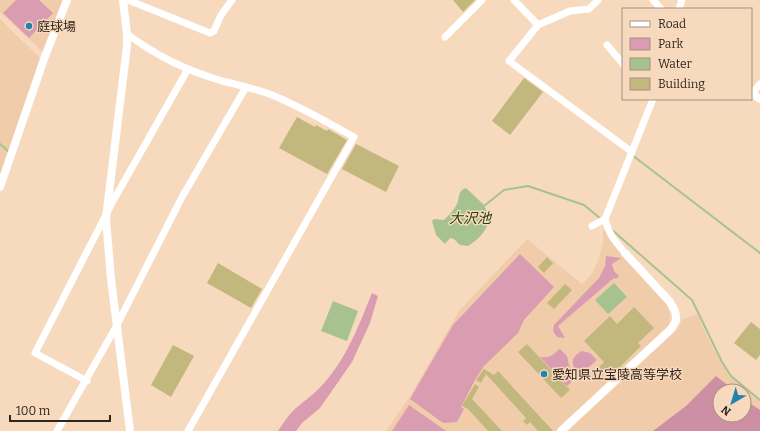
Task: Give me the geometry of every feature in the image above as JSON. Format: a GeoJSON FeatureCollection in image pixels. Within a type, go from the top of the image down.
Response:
{"type":"FeatureCollection","features":[{"type":"Feature","properties":{"kind":"street"},"geometry":{"type":"LineString","coordinates":[[0,187],[44,60],[67,0]]}},
{"type":"Feature","properties":{"kind":"street"},"geometry":{"type":"LineString","coordinates":[[123,0],[127,34],[107,214],[111,279],[130,431]]}},
{"type":"Feature","properties":{"kind":"street"},"geometry":{"type":"LineString","coordinates":[[128,0],[210,34],[214,31],[221,15],[232,0]]}},
{"type":"Feature","properties":{"kind":"street"},"geometry":{"type":"LineString","coordinates":[[445,37],[482,0]]}},
{"type":"Feature","properties":{"kind":"street"},"geometry":{"type":"LineString","coordinates":[[514,0],[538,25]]}},
{"type":"Feature","properties":{"kind":"street"},"geometry":{"type":"LineString","coordinates":[[598,0],[589,9],[570,11],[538,25],[509,61],[632,152]]}},
{"type":"Feature","properties":{"kind":"street"},"geometry":{"type":"LineString","coordinates":[[653,0],[659,8]]}},
{"type":"Feature","properties":{"kind":"street"},"geometry":{"type":"LineString","coordinates":[[127,34],[148,50],[174,64],[271,95],[303,108],[354,137],[188,431]]}},
{"type":"Feature","properties":{"kind":"street"},"geometry":{"type":"LineString","coordinates":[[606,45],[622,63]]}},
{"type":"Feature","properties":{"kind":"street"},"geometry":{"type":"LineString","coordinates":[[87,381],[35,353],[107,214],[188,69]]}},
{"type":"Feature","properties":{"kind":"street"},"geometry":{"type":"LineString","coordinates":[[760,84],[752,93],[760,100]]}},
{"type":"Feature","properties":{"kind":"street"},"geometry":{"type":"LineString","coordinates":[[57,431],[87,381],[117,325],[182,197],[246,87]]}},
{"type":"Feature","properties":{"kind":"street"},"geometry":{"type":"LineString","coordinates":[[561,431],[671,329],[676,320],[675,311],[670,302],[612,238],[607,228],[605,219],[653,100]]}},
{"type":"Feature","properties":{"kind":"street"},"geometry":{"type":"LineString","coordinates":[[592,226],[605,219]]}},
{"type":"Feature","properties":{"kind":"shaded area"},"geometry":{"type":"Polygon","coordinates":[[[0,0],[66,0],[45,54],[0,12],[0,0]]]}},
{"type":"Feature","properties":{"kind":"shaded area"},"geometry":{"type":"Polygon","coordinates":[[[0,19],[44,62],[0,184],[0,19]]]}},
{"type":"Feature","properties":{"kind":"shaded area"},"geometry":{"type":"Polygon","coordinates":[[[605,229],[667,303],[670,314],[669,327],[558,431],[386,431],[409,398],[459,311],[527,239],[582,284],[591,275],[599,259],[603,242],[603,232],[605,229]]]}},
{"type":"Feature","properties":{"kind":"shaded area"},"geometry":{"type":"Polygon","coordinates":[[[697,314],[711,344],[728,374],[739,383],[712,383],[712,423],[752,423],[752,394],[760,401],[760,431],[568,431],[678,329],[682,320],[697,314]]]}},
{"type":"Feature","properties":{"kind":"shaded area"},"geometry":{"type":"Polygon","coordinates":[[[716,376],[725,383],[712,383],[712,423],[752,423],[752,404],[760,410],[760,431],[653,431],[686,406],[716,376]]]}},
{"type":"Feature","properties":{"kind":"green space","name":"庭球場"},"geometry":{"type":"Polygon","coordinates":[[[16,0],[39,0],[53,13],[29,38],[3,13],[16,0]]]}},
{"type":"Feature","properties":{"kind":"green space"},"geometry":{"type":"Polygon","coordinates":[[[520,254],[554,287],[524,320],[518,333],[484,366],[461,407],[464,409],[457,422],[443,423],[410,399],[453,325],[520,254]]]}},
{"type":"Feature","properties":{"kind":"green space"},"geometry":{"type":"Polygon","coordinates":[[[606,256],[621,258],[612,264],[614,271],[619,276],[616,279],[614,278],[558,326],[565,338],[557,337],[553,331],[554,325],[599,278],[605,266],[606,256]]]}},
{"type":"Feature","properties":{"kind":"green space"},"geometry":{"type":"Polygon","coordinates":[[[372,293],[378,296],[370,323],[352,362],[320,408],[302,423],[296,431],[278,431],[292,411],[322,386],[340,362],[352,340],[372,293]]]}},
{"type":"Feature","properties":{"kind":"green space"},"geometry":{"type":"Polygon","coordinates":[[[560,349],[567,356],[570,370],[575,379],[567,386],[540,357],[550,356],[560,349]]]}},
{"type":"Feature","properties":{"kind":"green space"},"geometry":{"type":"Polygon","coordinates":[[[582,351],[590,353],[597,360],[579,376],[574,368],[573,359],[582,351]]]}},
{"type":"Feature","properties":{"kind":"green space"},"geometry":{"type":"Polygon","coordinates":[[[409,405],[446,431],[392,431],[409,405]]]}},
{"type":"Feature","properties":{"kind":"water","name":"大沢池"},"geometry":{"type":"Polygon","coordinates":[[[466,188],[483,204],[490,217],[489,222],[482,234],[468,246],[460,245],[454,239],[450,238],[445,244],[436,235],[432,221],[434,219],[444,220],[456,206],[461,191],[466,188]]]}},
{"type":"Feature","properties":{"kind":"water"},"geometry":{"type":"Polygon","coordinates":[[[614,283],[627,297],[608,314],[595,300],[614,283]]]}},
{"type":"Feature","properties":{"kind":"water"},"geometry":{"type":"Polygon","coordinates":[[[333,301],[358,311],[347,341],[321,331],[333,301]]]}},
{"type":"Feature","properties":{"kind":"building"},"geometry":{"type":"Polygon","coordinates":[[[453,0],[475,0],[463,12],[453,0]]]}},
{"type":"Feature","properties":{"kind":"building"},"geometry":{"type":"Polygon","coordinates":[[[524,78],[543,92],[510,135],[492,121],[524,78]]]}},
{"type":"Feature","properties":{"kind":"building"},"geometry":{"type":"Polygon","coordinates":[[[297,117],[315,127],[316,125],[327,131],[328,129],[347,140],[327,174],[279,148],[297,117]]]}},
{"type":"Feature","properties":{"kind":"building"},"geometry":{"type":"Polygon","coordinates":[[[356,144],[399,166],[386,192],[342,169],[356,144]]]}},
{"type":"Feature","properties":{"kind":"building"},"geometry":{"type":"Polygon","coordinates":[[[547,257],[553,263],[544,273],[538,267],[547,257]]]}},
{"type":"Feature","properties":{"kind":"building"},"geometry":{"type":"Polygon","coordinates":[[[218,263],[262,289],[251,308],[207,283],[218,263]]]}},
{"type":"Feature","properties":{"kind":"building"},"geometry":{"type":"Polygon","coordinates":[[[565,284],[572,290],[554,309],[547,303],[565,284]]]}},
{"type":"Feature","properties":{"kind":"building"},"geometry":{"type":"Polygon","coordinates":[[[634,307],[654,328],[638,343],[641,346],[609,378],[599,367],[604,362],[584,341],[610,316],[617,324],[634,307]]]}},
{"type":"Feature","properties":{"kind":"building"},"geometry":{"type":"Polygon","coordinates":[[[751,322],[760,329],[760,355],[756,360],[734,343],[751,322]]]}},
{"type":"Feature","properties":{"kind":"building"},"geometry":{"type":"Polygon","coordinates":[[[527,344],[570,390],[561,398],[518,352],[527,344]]]}},
{"type":"Feature","properties":{"kind":"building"},"geometry":{"type":"Polygon","coordinates":[[[173,345],[194,356],[171,397],[151,385],[173,345]]]}},
{"type":"Feature","properties":{"kind":"building"},"geometry":{"type":"Polygon","coordinates":[[[484,369],[494,375],[498,371],[553,431],[538,431],[530,422],[527,425],[523,421],[526,418],[486,374],[481,383],[476,380],[484,369]]]}},
{"type":"Feature","properties":{"kind":"building"},"geometry":{"type":"Polygon","coordinates":[[[475,384],[479,387],[472,399],[502,431],[488,431],[468,409],[462,406],[475,384]]]}},
{"type":"Feature","properties":{"kind":"waterway"},"geometry":{"type":"LineString","coordinates":[[0,144],[8,151]]}},
{"type":"Feature","properties":{"kind":"waterway"},"geometry":{"type":"LineString","coordinates":[[632,155],[760,253]]}},
{"type":"Feature","properties":{"kind":"waterway"},"geometry":{"type":"LineString","coordinates":[[484,206],[504,190],[528,186],[584,205],[601,219]]}},
{"type":"Feature","properties":{"kind":"waterway"},"geometry":{"type":"LineString","coordinates":[[611,229],[692,300],[722,362],[731,376],[760,400]]}},
{"type":"Feature","properties":{"kind":"place","name":"庭球場"},"geometry":{"type":"Point","coordinates":[29,26]}},
{"type":"Feature","properties":{"kind":"place","name":"愛知県立宝陵高等学校"},"geometry":{"type":"Point","coordinates":[544,374]}}]}
